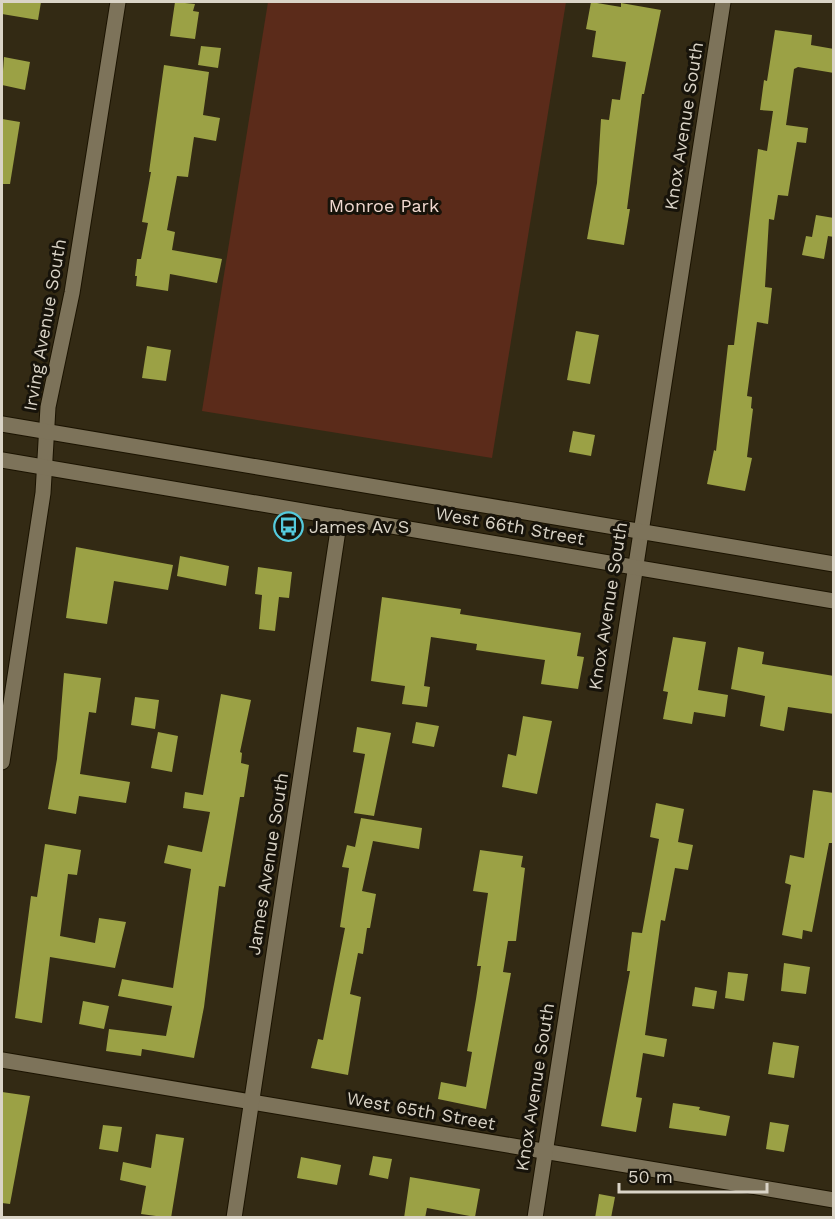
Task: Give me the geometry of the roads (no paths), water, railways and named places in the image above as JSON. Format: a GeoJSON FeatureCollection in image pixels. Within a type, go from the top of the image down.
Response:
{"type":"FeatureCollection","features":[{"type":"Feature","properties":{"kind":"street","name":"Irving Avenue South"},"geometry":{"type":"LineString","coordinates":[[2,762],[43,493],[48,407],[72,293],[118,2]]}},
{"type":"Feature","properties":{"kind":"street","name":"Knox Avenue South"},"geometry":{"type":"LineString","coordinates":[[535,1218],[723,2]]}},
{"type":"Feature","properties":{"kind":"street","name":"West 66th Street"},"geometry":{"type":"LineString","coordinates":[[2,424],[834,564]]}},
{"type":"Feature","properties":{"kind":"street","name":"West 66th Street"},"geometry":{"type":"LineString","coordinates":[[2,460],[834,601]]}},
{"type":"Feature","properties":{"kind":"street","name":"James Avenue South"},"geometry":{"type":"LineString","coordinates":[[234,1218],[340,517]]}},
{"type":"Feature","properties":{"kind":"street","name":"West 65th Street"},"geometry":{"type":"LineString","coordinates":[[2,1060],[834,1200]]}},
{"type":"Feature","properties":{"kind":"place","name":"James Av S"},"geometry":{"type":"Point","coordinates":[288,527]}},
{"type":"Feature","properties":{"kind":"park label","name":"Monroe Park"},"geometry":{"type":"Point","coordinates":[384,206]}}]}
